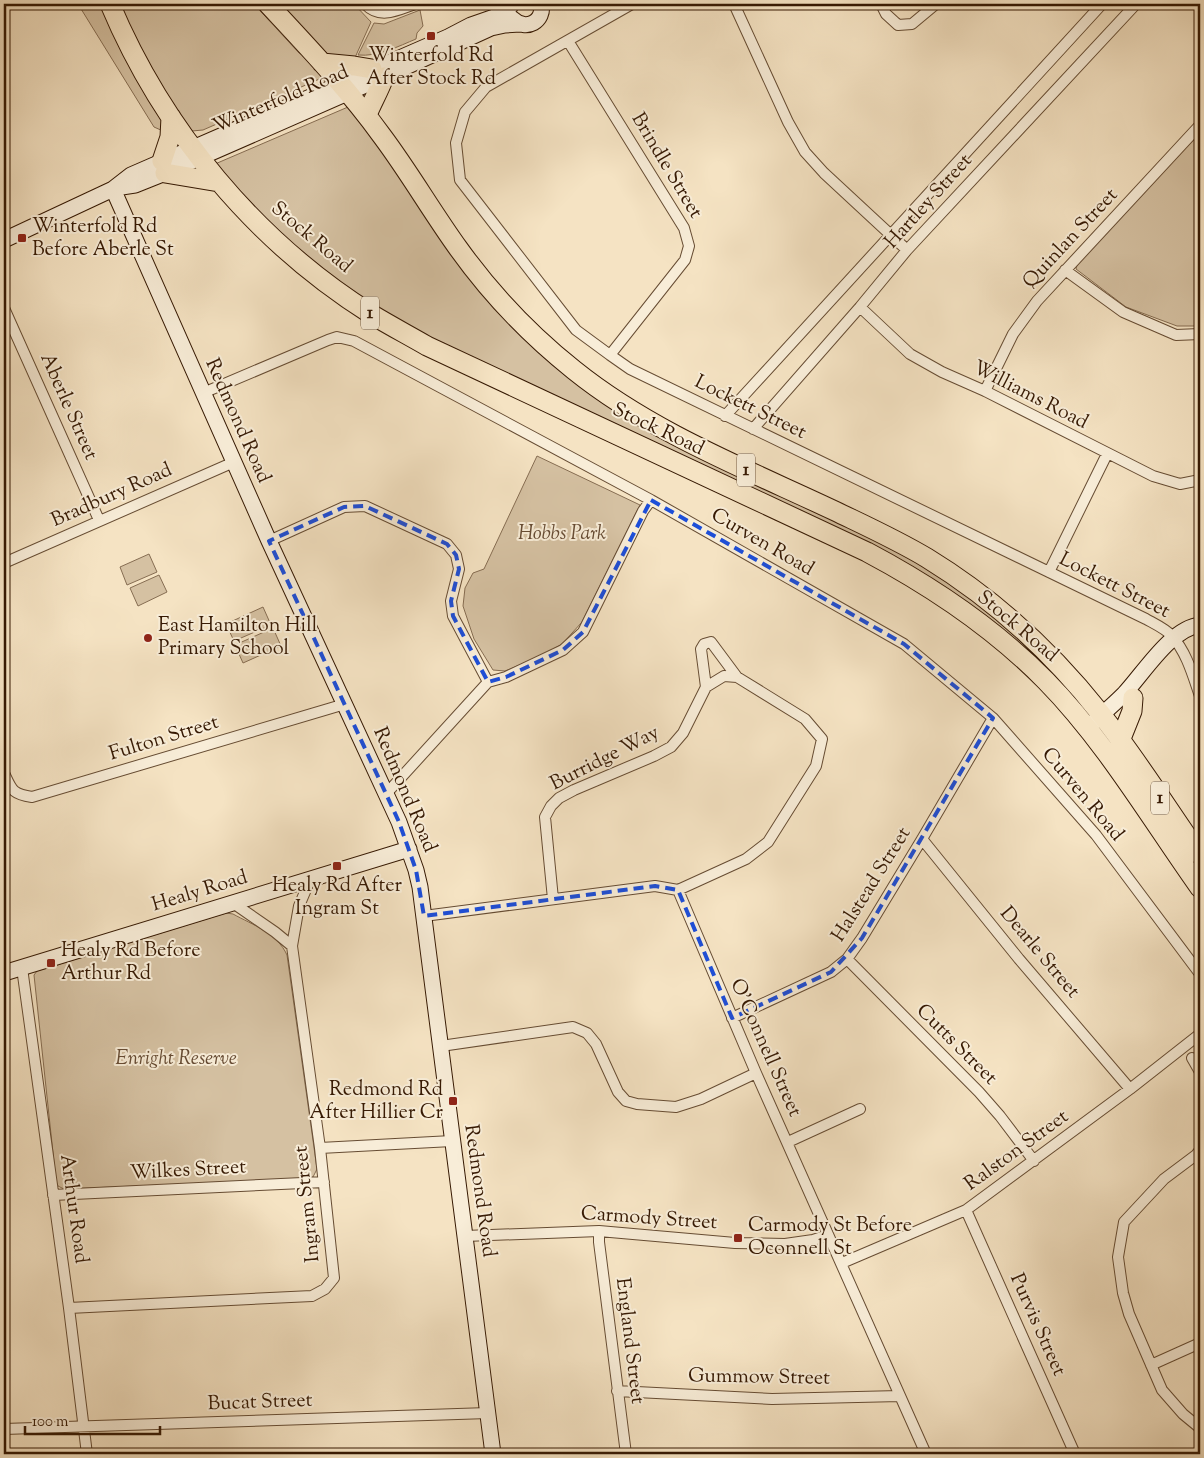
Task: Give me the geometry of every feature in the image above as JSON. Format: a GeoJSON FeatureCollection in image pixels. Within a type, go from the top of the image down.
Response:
{"type":"FeatureCollection","features":[{"type":"Feature","properties":{"kind":"highway","name":"Stock Road"},"geometry":{"type":"LineString","coordinates":[[110,4],[136,58],[171,117],[196,152],[219,182],[243,208],[292,255],[343,295],[395,328],[463,364],[890,564],[978,620],[1001,638],[1046,681],[1090,732],[1200,888]]}},
{"type":"Feature","properties":{"kind":"highway","name":"Stock Road"},"geometry":{"type":"LineString","coordinates":[[268,4],[322,62],[367,115],[459,250],[479,276],[522,324],[572,369],[628,409],[658,426],[876,531],[948,572],[993,604],[1019,625],[1060,666],[1105,719],[1200,855]]}},
{"type":"Feature","properties":{"kind":"highway"},"geometry":{"type":"LineString","coordinates":[[322,62],[354,66],[378,74],[367,115]]}},
{"type":"Feature","properties":{"kind":"highway"},"geometry":{"type":"LineString","coordinates":[[171,117],[170,137],[163,167],[219,182]]}},
{"type":"Feature","properties":{"kind":"highway"},"geometry":{"type":"LineString","coordinates":[[1120,741],[1132,711],[1133,698]]}},
{"type":"Feature","properties":{"kind":"street"},"geometry":{"type":"LineString","coordinates":[[365,4],[373,11],[389,13],[415,4]]}},
{"type":"Feature","properties":{"kind":"street"},"geometry":{"type":"LineString","coordinates":[[568,41],[632,4]]}},
{"type":"Feature","properties":{"kind":"street"},"geometry":{"type":"LineString","coordinates":[[734,4],[788,122],[805,152],[824,173],[907,250]]}},
{"type":"Feature","properties":{"kind":"street"},"geometry":{"type":"LineString","coordinates":[[881,4],[886,14],[898,25],[912,24],[936,4]]}},
{"type":"Feature","properties":{"kind":"street","name":"Hartley Street"},"geometry":{"type":"LineString","coordinates":[[726,416],[1100,4]]}},
{"type":"Feature","properties":{"kind":"street","name":"Hartley Street"},"geometry":{"type":"LineString","coordinates":[[753,428],[860,307],[907,250],[1136,4]]}},
{"type":"Feature","properties":{"kind":"street"},"geometry":{"type":"LineString","coordinates":[[510,5],[513,19],[520,24]]}},
{"type":"Feature","properties":{"kind":"street","name":"Winterfold Road"},"geometry":{"type":"LineString","coordinates":[[378,74],[471,24],[494,17],[510,5]]}},
{"type":"Feature","properties":{"kind":"street","name":"Winterfold Road"},"geometry":{"type":"LineString","coordinates":[[4,240],[113,189],[131,174],[163,167],[344,88],[490,28],[506,25],[533,24],[544,7]]}},
{"type":"Feature","properties":{"kind":"street","name":"Lockett Street"},"geometry":{"type":"LineString","coordinates":[[568,41],[486,87],[465,112],[456,144],[460,180],[576,330],[630,369],[1146,619],[1166,631],[1176,642]]}},
{"type":"Feature","properties":{"kind":"street","name":"Brindle Street"},"geometry":{"type":"LineString","coordinates":[[568,41],[684,228],[690,246],[685,260],[610,355]]}},
{"type":"Feature","properties":{"kind":"street","name":"Quinlan Street"},"geometry":{"type":"LineString","coordinates":[[985,391],[1013,334],[1037,301],[1200,124]]}},
{"type":"Feature","properties":{"kind":"street","name":"Redmond Road"},"geometry":{"type":"LineString","coordinates":[[113,189],[269,541],[399,822],[409,849],[418,879],[424,916],[493,1454]]}},
{"type":"Feature","properties":{"kind":"street"},"geometry":{"type":"LineString","coordinates":[[1066,270],[1123,312],[1176,335],[1200,334]]}},
{"type":"Feature","properties":{"kind":"street","name":"Williams Road"},"geometry":{"type":"LineString","coordinates":[[860,307],[910,354],[942,372],[985,391],[1153,476],[1180,484],[1200,480]]}},
{"type":"Feature","properties":{"kind":"street","name":"Aberle Street"},"geometry":{"type":"LineString","coordinates":[[4,308],[100,520]]}},
{"type":"Feature","properties":{"kind":"street","name":"Curven Road"},"geometry":{"type":"LineString","coordinates":[[203,393],[337,337],[354,342],[651,500],[904,644],[993,718],[1096,834],[1200,974]]}},
{"type":"Feature","properties":{"kind":"street"},"geometry":{"type":"LineString","coordinates":[[1049,572],[1107,454]]}},
{"type":"Feature","properties":{"kind":"street","name":"Bradbury Road"},"geometry":{"type":"LineString","coordinates":[[4,563],[234,462]]}},
{"type":"Feature","properties":{"kind":"street"},"geometry":{"type":"LineString","coordinates":[[386,794],[488,682],[506,677],[563,650],[583,632],[651,500]]}},
{"type":"Feature","properties":{"kind":"street"},"geometry":{"type":"LineString","coordinates":[[269,541],[344,507],[365,506],[447,544],[456,555],[459,569],[450,601],[453,616],[488,682]]}},
{"type":"Feature","properties":{"kind":"street"},"geometry":{"type":"LineString","coordinates":[[1105,719],[1150,662],[1176,642],[1189,629],[1200,625]]}},
{"type":"Feature","properties":{"kind":"street"},"geometry":{"type":"LineString","coordinates":[[1090,732],[1133,698],[1176,642],[1200,631]]}},
{"type":"Feature","properties":{"kind":"street"},"geometry":{"type":"LineString","coordinates":[[424,916],[655,886],[678,890],[746,859],[768,842],[816,766],[822,739],[805,719],[737,676],[711,642],[704,644],[701,649],[706,687],[724,676],[737,676]]}},
{"type":"Feature","properties":{"kind":"street"},"geometry":{"type":"LineString","coordinates":[[1176,642],[1190,666],[1200,696]]}},
{"type":"Feature","properties":{"kind":"street","name":"Burridge Way"},"geometry":{"type":"LineString","coordinates":[[553,899],[545,817],[551,806],[559,798],[574,790],[671,747],[682,733],[706,687]]}},
{"type":"Feature","properties":{"kind":"street","name":"Fulton Street"},"geometry":{"type":"LineString","coordinates":[[4,773],[10,786],[18,795],[32,797],[345,704]]}},
{"type":"Feature","properties":{"kind":"street","name":"Halstead Street"},"geometry":{"type":"LineString","coordinates":[[732,1018],[831,972],[847,959],[862,938],[922,839],[993,718]]}},
{"type":"Feature","properties":{"kind":"street","name":"Dearle Street"},"geometry":{"type":"LineString","coordinates":[[922,839],[1019,959],[1130,1089]]}},
{"type":"Feature","properties":{"kind":"street","name":"Healy Road"},"geometry":{"type":"LineString","coordinates":[[4,973],[409,849]]}},
{"type":"Feature","properties":{"kind":"street","name":"Ingram Street"},"geometry":{"type":"LineString","coordinates":[[69,1308],[312,1296],[325,1289],[334,1278],[320,1148],[292,946],[299,906],[310,880]]}},
{"type":"Feature","properties":{"kind":"street","name":"O'Connell Street"},"geometry":{"type":"LineString","coordinates":[[678,890],[756,1073],[926,1454]]}},
{"type":"Feature","properties":{"kind":"street"},"geometry":{"type":"LineString","coordinates":[[234,903],[292,946]]}},
{"type":"Feature","properties":{"kind":"street","name":"Cutts Street"},"geometry":{"type":"LineString","coordinates":[[847,959],[978,1092],[1000,1116],[1034,1161]]}},
{"type":"Feature","properties":{"kind":"street","name":"Arthur Road"},"geometry":{"type":"LineString","coordinates":[[22,968],[69,1308],[87,1454]]}},
{"type":"Feature","properties":{"kind":"street"},"geometry":{"type":"LineString","coordinates":[[441,1046],[573,1027],[587,1033],[596,1044],[618,1092],[626,1101],[637,1104],[676,1106],[688,1104],[756,1073]]}},
{"type":"Feature","properties":{"kind":"street","name":"Ralston Street"},"geometry":{"type":"LineString","coordinates":[[842,1263],[966,1210],[1130,1089],[1199,1033]]}},
{"type":"Feature","properties":{"kind":"street"},"geometry":{"type":"LineString","coordinates":[[1192,1058],[1200,1072]]}},
{"type":"Feature","properties":{"kind":"street"},"geometry":{"type":"LineString","coordinates":[[788,1142],[860,1109]]}},
{"type":"Feature","properties":{"kind":"street"},"geometry":{"type":"LineString","coordinates":[[320,1148],[452,1141]]}},
{"type":"Feature","properties":{"kind":"street"},"geometry":{"type":"LineString","coordinates":[[1200,1150],[1164,1179],[1124,1222],[1118,1257],[1123,1293],[1129,1314],[1150,1365],[1162,1390],[1183,1414],[1200,1428]]}},
{"type":"Feature","properties":{"kind":"street","name":"Wilkes Street"},"geometry":{"type":"LineString","coordinates":[[53,1195],[324,1182]]}},
{"type":"Feature","properties":{"kind":"street","name":"Purvis Street"},"geometry":{"type":"LineString","coordinates":[[966,1210],[1075,1454]]}},
{"type":"Feature","properties":{"kind":"street","name":"Carmody Street"},"geometry":{"type":"LineString","coordinates":[[465,1236],[600,1231],[735,1243],[785,1244],[813,1240],[828,1235]]}},
{"type":"Feature","properties":{"kind":"street","name":"England Street"},"geometry":{"type":"LineString","coordinates":[[600,1231],[599,1242],[626,1454]]}},
{"type":"Feature","properties":{"kind":"street"},"geometry":{"type":"LineString","coordinates":[[1150,1365],[1200,1343]]}},
{"type":"Feature","properties":{"kind":"street","name":"Gummow Street"},"geometry":{"type":"LineString","coordinates":[[617,1391],[772,1399],[900,1396]]}},
{"type":"Feature","properties":{"kind":"street","name":"Bucat Street"},"geometry":{"type":"LineString","coordinates":[[4,1429],[488,1413]]}},
{"type":"Feature","properties":{"kind":"highlighted area"},"geometry":{"type":"Polygon","coordinates":[[[651,500],[904,644],[993,718],[862,938],[831,972],[732,1018],[678,890],[655,886],[424,916],[416,870],[399,822],[269,541],[344,507],[365,506],[447,544],[456,555],[459,569],[451,601],[453,616],[488,682],[506,677],[563,650],[583,632],[651,500]]]}},
{"type":"Feature","properties":{"kind":"green space"},"geometry":{"type":"Polygon","coordinates":[[[78,4],[100,4],[163,119],[163,131],[154,127],[78,4]]]}},
{"type":"Feature","properties":{"kind":"green space"},"geometry":{"type":"Polygon","coordinates":[[[116,4],[254,4],[299,53],[312,61],[324,77],[203,130],[192,131],[184,125],[116,4]]]}},
{"type":"Feature","properties":{"kind":"green space"},"geometry":{"type":"Polygon","coordinates":[[[276,4],[354,4],[371,22],[353,62],[332,57],[315,44],[276,4]]]}},
{"type":"Feature","properties":{"kind":"green space"},"geometry":{"type":"Polygon","coordinates":[[[420,10],[423,26],[417,33],[416,39],[381,53],[358,55],[374,23],[384,24],[420,10]]]}},
{"type":"Feature","properties":{"kind":"green space"},"geometry":{"type":"Polygon","coordinates":[[[348,107],[567,374],[922,563],[1005,621],[1090,711],[1088,715],[997,627],[432,340],[362,300],[276,231],[215,164],[348,107]]]}},
{"type":"Feature","properties":{"kind":"green space"},"geometry":{"type":"Polygon","coordinates":[[[1200,133],[1200,326],[1177,326],[1126,307],[1076,269],[1078,261],[1200,133]]]}},
{"type":"Feature","properties":{"kind":"green space","name":"Hobbs Park"},"geometry":{"type":"Polygon","coordinates":[[[537,456],[640,505],[582,622],[562,644],[541,656],[505,671],[493,670],[474,639],[463,606],[465,588],[473,573],[484,569],[537,456]]]}},
{"type":"Feature","properties":{"kind":"green space"},"geometry":{"type":"Polygon","coordinates":[[[149,554],[157,572],[127,585],[120,567],[149,554]]]}},
{"type":"Feature","properties":{"kind":"green space"},"geometry":{"type":"Polygon","coordinates":[[[159,575],[167,592],[138,606],[130,588],[159,575]]]}},
{"type":"Feature","properties":{"kind":"green space"},"geometry":{"type":"Polygon","coordinates":[[[263,607],[271,625],[234,641],[226,624],[263,607]]]}},
{"type":"Feature","properties":{"kind":"green space"},"geometry":{"type":"Polygon","coordinates":[[[273,628],[281,646],[243,663],[235,645],[273,628]]]}},
{"type":"Feature","properties":{"kind":"green space","name":"Enright Reserve"},"geometry":{"type":"Polygon","coordinates":[[[226,913],[233,914],[264,930],[283,947],[287,955],[317,1169],[313,1177],[306,1179],[64,1189],[58,1186],[34,975],[37,971],[226,913]]]}},
{"type":"Feature","properties":{"kind":"place","name":"Winterfold Rd After Stock Rd"},"geometry":{"type":"Point","coordinates":[431,36]}},
{"type":"Feature","properties":{"kind":"place","name":"Winterfold Rd Before Aberle St"},"geometry":{"type":"Point","coordinates":[22,238]}},
{"type":"Feature","properties":{"kind":"place","name":"East Hamilton Hill Primary School"},"geometry":{"type":"Point","coordinates":[148,638]}},
{"type":"Feature","properties":{"kind":"place","name":"Healy Rd After Ingram St"},"geometry":{"type":"Point","coordinates":[337,866]}},
{"type":"Feature","properties":{"kind":"place","name":"Healy Rd Before Arthur Rd"},"geometry":{"type":"Point","coordinates":[51,963]}},
{"type":"Feature","properties":{"kind":"place","name":"Redmond Rd After Hillier Cr"},"geometry":{"type":"Point","coordinates":[453,1101]}},
{"type":"Feature","properties":{"kind":"place","name":"Carmody St Before Oconnell St"},"geometry":{"type":"Point","coordinates":[738,1238]}}]}
